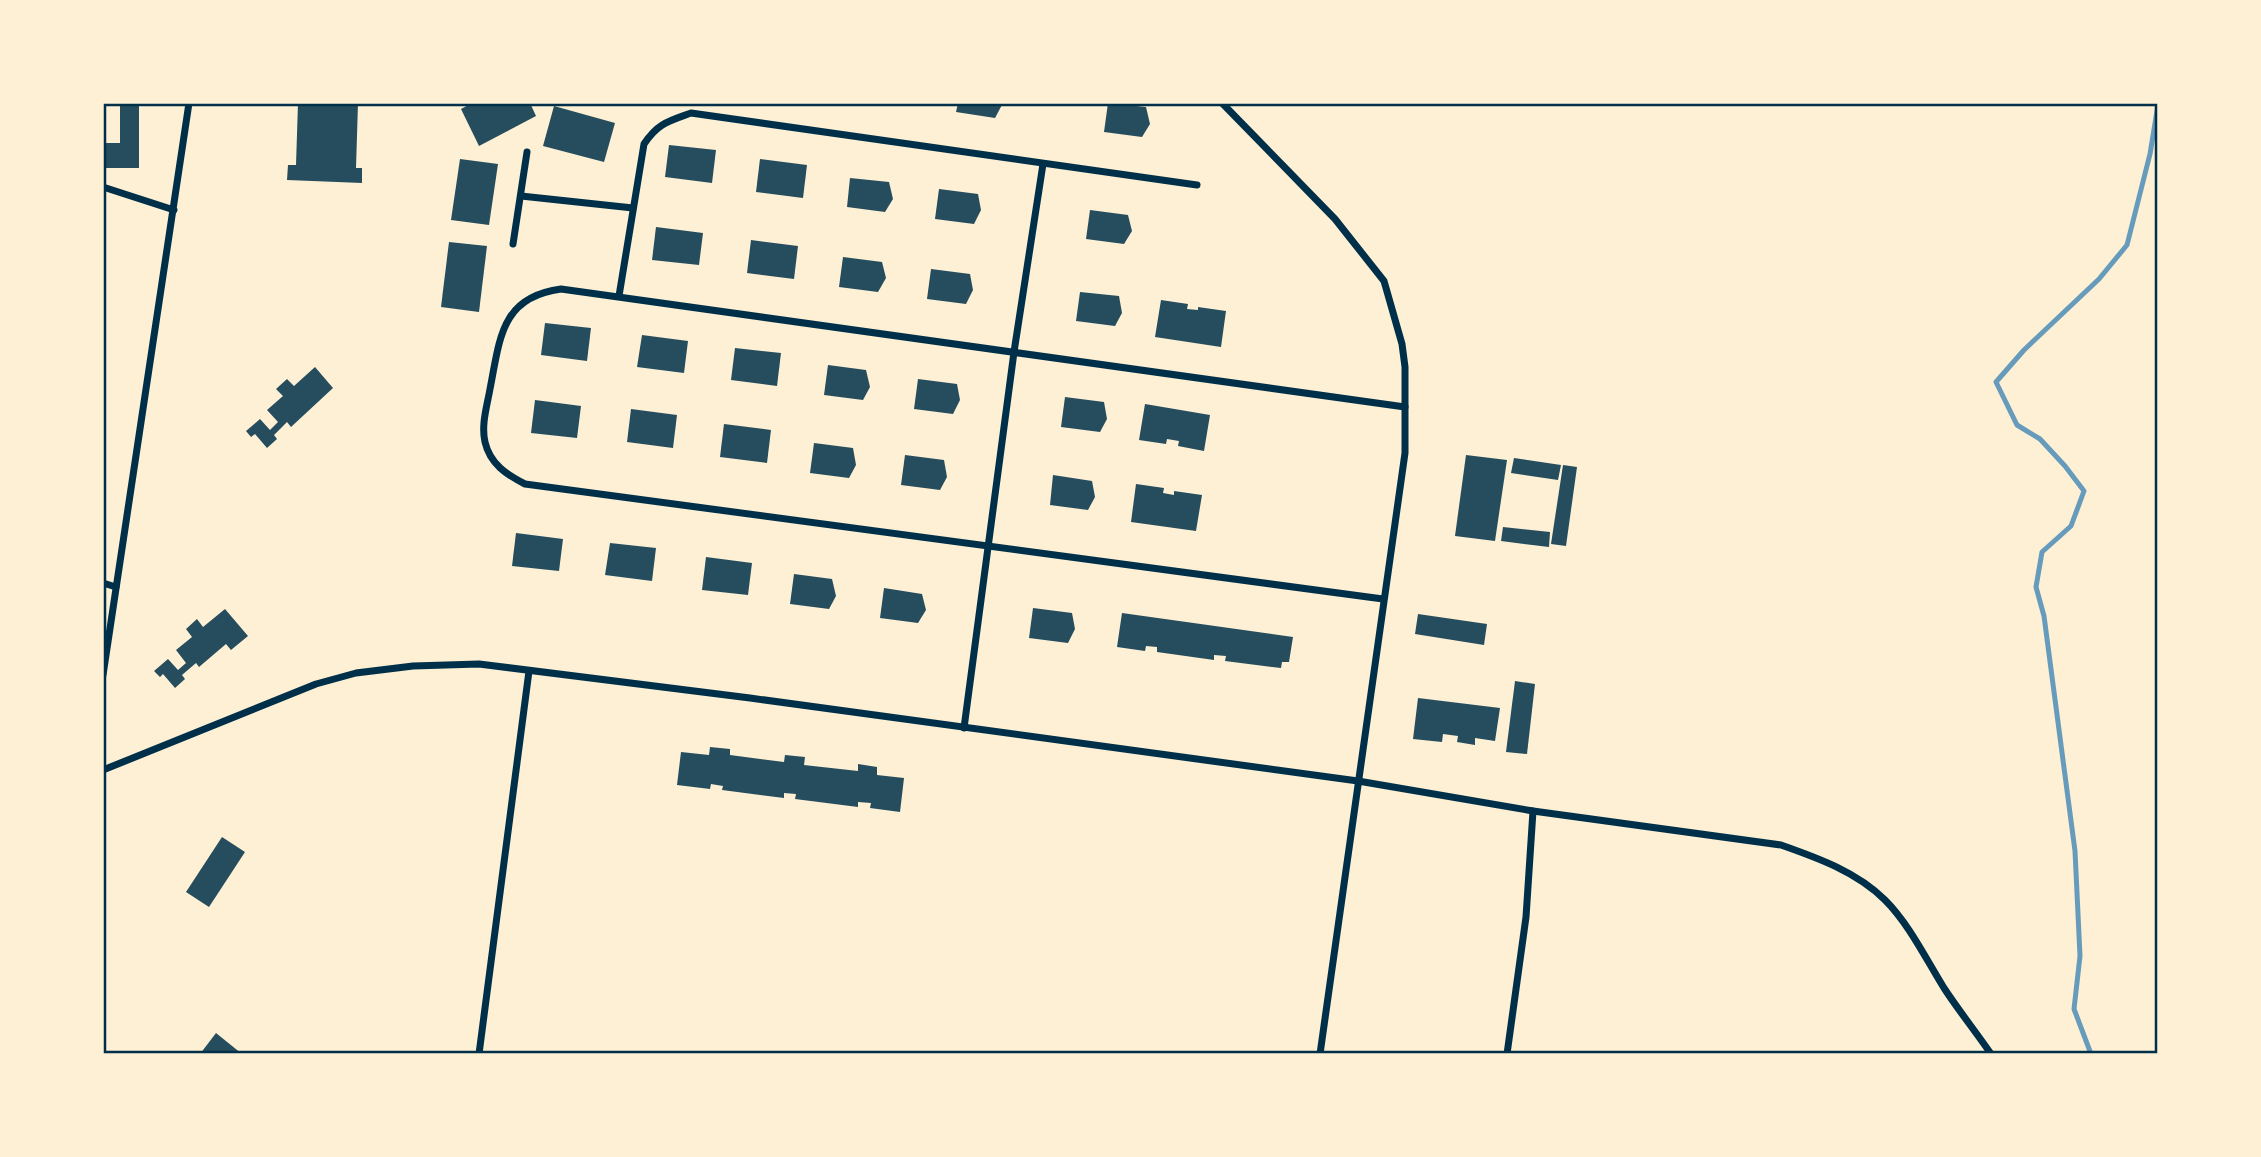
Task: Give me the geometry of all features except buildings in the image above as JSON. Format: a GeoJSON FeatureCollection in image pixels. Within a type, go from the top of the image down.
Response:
{"type":"FeatureCollection","features":[{"type":"Feature","properties":{"kind":"street"},"geometry":{"type":"LineString","coordinates":[[103,675],[189,103]]}},
{"type":"Feature","properties":{"kind":"street"},"geometry":{"type":"LineString","coordinates":[[1222,103],[1335,219],[1384,281],[1402,344],[1405,368],[1405,453],[1320,1054]]}},
{"type":"Feature","properties":{"kind":"street"},"geometry":{"type":"LineString","coordinates":[[619,296],[644,144],[652,132],[664,122],[691,113],[1197,186]]}},
{"type":"Feature","properties":{"kind":"street"},"geometry":{"type":"LineString","coordinates":[[513,244],[527,152]]}},
{"type":"Feature","properties":{"kind":"street"},"geometry":{"type":"LineString","coordinates":[[964,728],[1014,352],[1043,164]]}},
{"type":"Feature","properties":{"kind":"street"},"geometry":{"type":"LineString","coordinates":[[103,187],[174,210]]}},
{"type":"Feature","properties":{"kind":"street"},"geometry":{"type":"LineString","coordinates":[[521,195],[633,208]]}},
{"type":"Feature","properties":{"kind":"street"},"geometry":{"type":"LineString","coordinates":[[1383,599],[525,484],[505,474],[492,459],[485,443],[484,425],[501,331],[511,313],[526,299],[542,291],[561,289],[1405,407]]}},
{"type":"Feature","properties":{"kind":"street"},"geometry":{"type":"LineString","coordinates":[[103,583],[116,587]]}},
{"type":"Feature","properties":{"kind":"street"},"geometry":{"type":"LineString","coordinates":[[103,770],[316,684],[356,673],[413,666],[479,664],[1358,781],[1533,811],[1781,845],[1818,858],[1851,874],[1885,900],[1911,934],[1946,991],[1991,1054]]}},
{"type":"Feature","properties":{"kind":"street"},"geometry":{"type":"LineString","coordinates":[[480,1054],[529,671]]}},
{"type":"Feature","properties":{"kind":"street"},"geometry":{"type":"LineString","coordinates":[[1507,1054],[1526,917],[1533,811]]}},
{"type":"Feature","properties":{"kind":"waterway"},"geometry":{"type":"LineString","coordinates":[[2091,1054],[2074,1009],[2080,956],[2075,851],[2044,616],[2036,587],[2042,552],[2071,526],[2084,491],[2040,439],[2017,425],[1996,382],[2024,350],[2099,279],[2127,245],[2150,154],[2158,105]]}}]}
